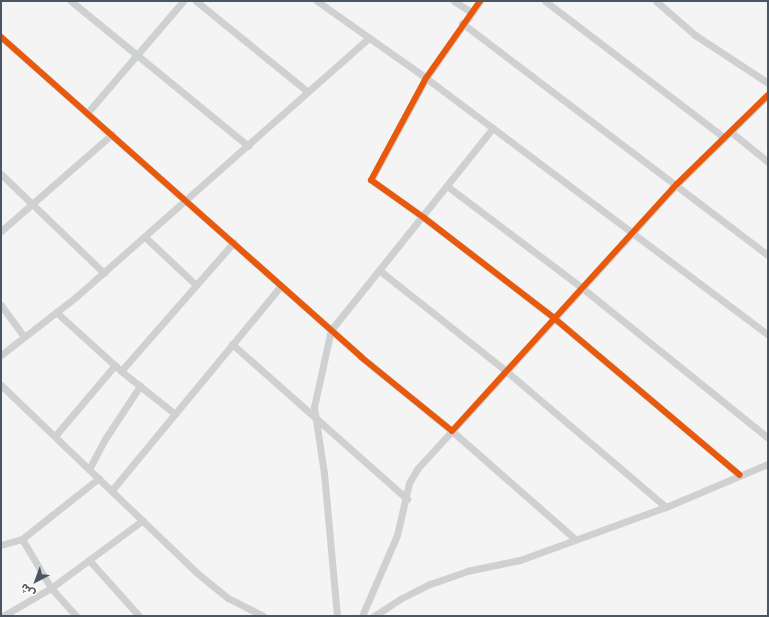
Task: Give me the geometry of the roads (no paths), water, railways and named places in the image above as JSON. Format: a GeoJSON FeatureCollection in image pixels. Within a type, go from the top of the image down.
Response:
{"type":"FeatureCollection","features":[{"type":"Feature","properties":{"kind":"street"},"geometry":{"type":"LineString","coordinates":[[71,1],[139,55],[248,146]]}},
{"type":"Feature","properties":{"kind":"street"},"geometry":{"type":"LineString","coordinates":[[88,112],[139,55],[184,1]]}},
{"type":"Feature","properties":{"kind":"street"},"geometry":{"type":"LineString","coordinates":[[196,1],[308,92]]}},
{"type":"Feature","properties":{"kind":"street"},"geometry":{"type":"LineString","coordinates":[[454,1],[471,12]]}},
{"type":"Feature","properties":{"kind":"street"},"geometry":{"type":"LineString","coordinates":[[480,1],[462,23],[426,78],[371,180],[423,217],[554,318],[740,475]]}},
{"type":"Feature","properties":{"kind":"street"},"geometry":{"type":"LineString","coordinates":[[545,1],[728,135],[768,162]]}},
{"type":"Feature","properties":{"kind":"street"},"geometry":{"type":"LineString","coordinates":[[320,2],[367,39],[426,78],[630,234],[768,335]]}},
{"type":"Feature","properties":{"kind":"street"},"geometry":{"type":"LineString","coordinates":[[658,2],[695,35],[768,83]]}},
{"type":"Feature","properties":{"kind":"street"},"geometry":{"type":"LineString","coordinates":[[462,23],[768,255]]}},
{"type":"Feature","properties":{"kind":"street"},"geometry":{"type":"LineString","coordinates":[[1,37],[88,112],[331,330],[452,431],[575,539]]}},
{"type":"Feature","properties":{"kind":"street"},"geometry":{"type":"LineString","coordinates":[[1,354],[104,273],[367,39]]}},
{"type":"Feature","properties":{"kind":"street"},"geometry":{"type":"LineString","coordinates":[[362,616],[397,535],[407,499],[409,483],[417,469],[676,184],[728,135],[768,94]]}},
{"type":"Feature","properties":{"kind":"street"},"geometry":{"type":"LineString","coordinates":[[337,616],[324,473],[314,418],[316,392],[331,330],[493,128]]}},
{"type":"Feature","properties":{"kind":"street"},"geometry":{"type":"LineString","coordinates":[[1,231],[34,205],[112,134]]}},
{"type":"Feature","properties":{"kind":"street"},"geometry":{"type":"LineString","coordinates":[[1,174],[104,273]]}},
{"type":"Feature","properties":{"kind":"street"},"geometry":{"type":"LineString","coordinates":[[447,186],[581,288],[768,438]]}},
{"type":"Feature","properties":{"kind":"street"},"geometry":{"type":"LineString","coordinates":[[145,237],[196,286]]}},
{"type":"Feature","properties":{"kind":"street"},"geometry":{"type":"LineString","coordinates":[[121,371],[234,242]]}},
{"type":"Feature","properties":{"kind":"street"},"geometry":{"type":"LineString","coordinates":[[379,270],[506,371],[666,507]]}},
{"type":"Feature","properties":{"kind":"street"},"geometry":{"type":"LineString","coordinates":[[112,490],[281,286]]}},
{"type":"Feature","properties":{"kind":"street"},"geometry":{"type":"LineString","coordinates":[[1,305],[24,337]]}},
{"type":"Feature","properties":{"kind":"street"},"geometry":{"type":"LineString","coordinates":[[56,312],[114,365],[175,414]]}},
{"type":"Feature","properties":{"kind":"street"},"geometry":{"type":"LineString","coordinates":[[232,344],[407,499]]}},
{"type":"Feature","properties":{"kind":"street"},"geometry":{"type":"LineString","coordinates":[[55,436],[114,365]]}},
{"type":"Feature","properties":{"kind":"street"},"geometry":{"type":"LineString","coordinates":[[1,385],[197,573],[228,598],[263,616]]}},
{"type":"Feature","properties":{"kind":"street"},"geometry":{"type":"LineString","coordinates":[[89,469],[105,439],[140,386]]}},
{"type":"Feature","properties":{"kind":"street"},"geometry":{"type":"LineString","coordinates":[[374,616],[400,599],[430,584],[467,572],[520,560],[666,507],[768,464]]}},
{"type":"Feature","properties":{"kind":"street"},"geometry":{"type":"LineString","coordinates":[[1,545],[22,539],[99,478]]}},
{"type":"Feature","properties":{"kind":"street"},"geometry":{"type":"LineString","coordinates":[[3,616],[51,588],[143,520]]}},
{"type":"Feature","properties":{"kind":"street"},"geometry":{"type":"LineString","coordinates":[[22,539],[51,588],[76,616]]}},
{"type":"Feature","properties":{"kind":"street"},"geometry":{"type":"LineString","coordinates":[[89,560],[139,616]]}}]}
